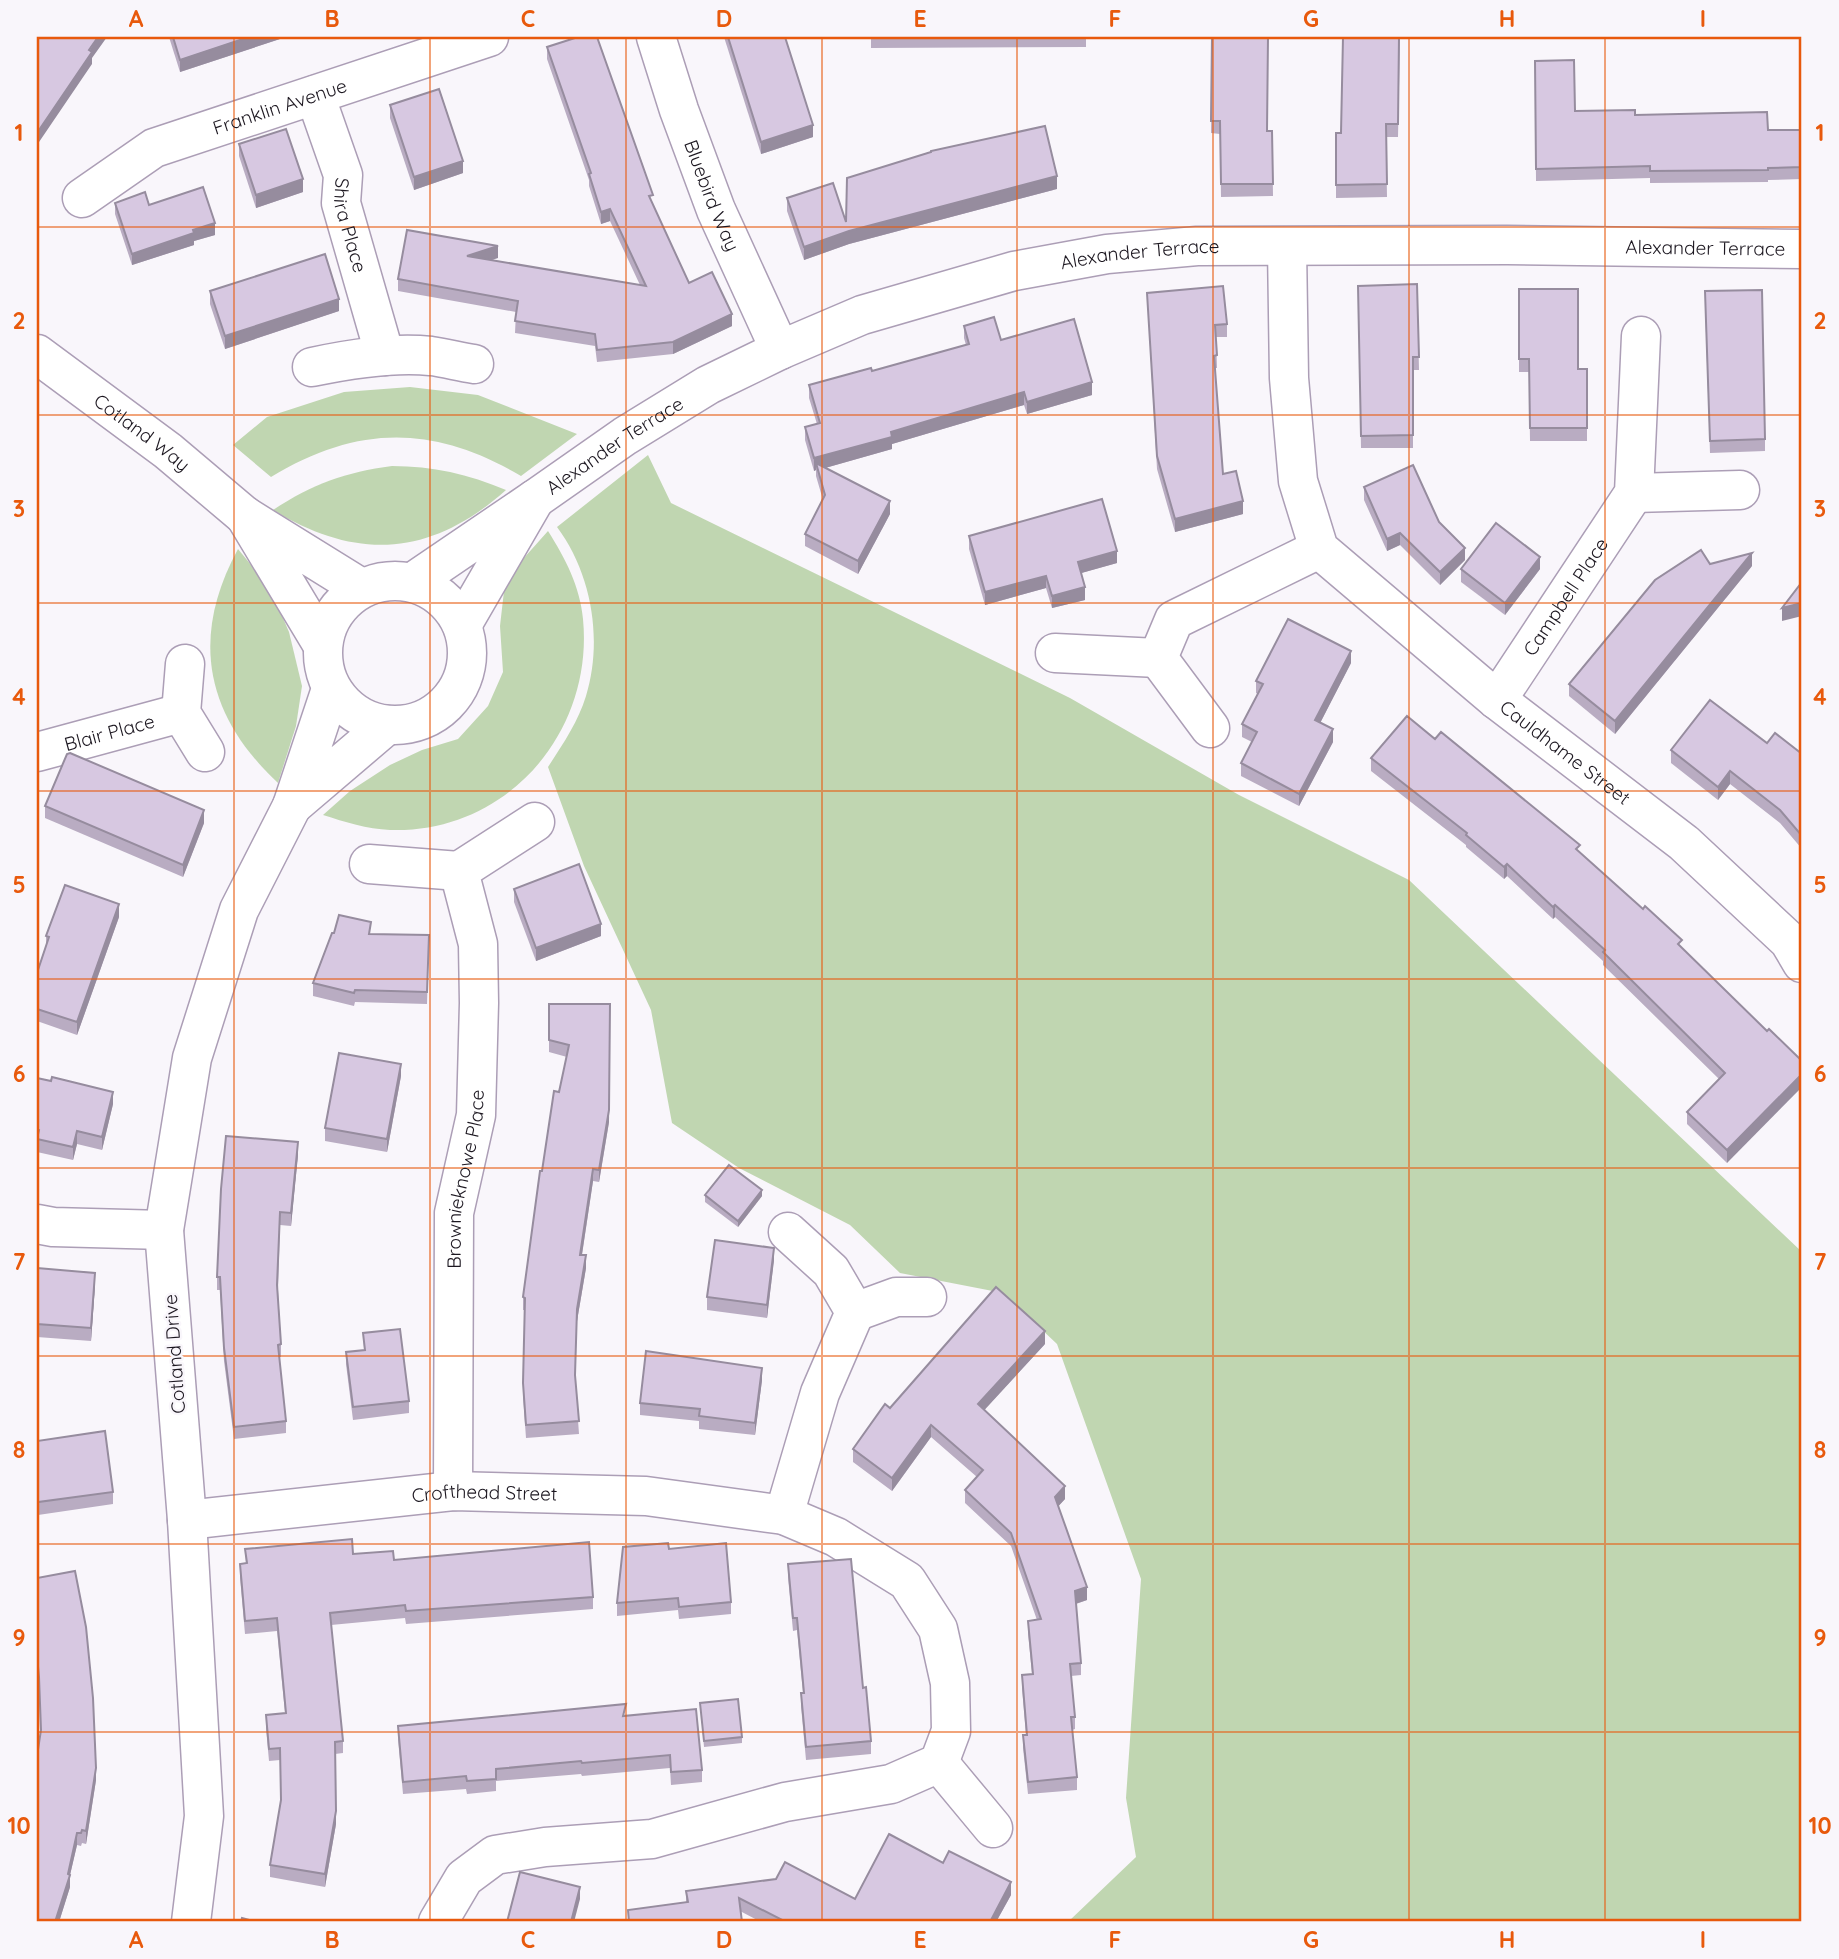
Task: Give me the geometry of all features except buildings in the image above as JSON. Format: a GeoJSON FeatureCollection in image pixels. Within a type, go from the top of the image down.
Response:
{"type":"FeatureCollection","features":[{"type":"Feature","properties":{"kind":"street","name":"Franklin Avenue"},"geometry":{"type":"LineString","coordinates":[[82,198],[154,148],[489,37]]}},
{"type":"Feature","properties":{"kind":"street","name":"Bluebird Way"},"geometry":{"type":"LineString","coordinates":[[656,37],[679,110],[716,210],[780,350]]}},
{"type":"Feature","properties":{"kind":"street","name":"Shira Place"},"geometry":{"type":"LineString","coordinates":[[315,95],[343,175],[341,203],[385,356]]}},
{"type":"Feature","properties":{"kind":"street","name":"Alexander Terrace"},"geometry":{"type":"LineString","coordinates":[[535,499],[635,429],[708,385],[780,350],[862,315],[1014,271],[1107,254],[1184,247],[1507,245],[1802,249]]}},
{"type":"Feature","properties":{"kind":"street"},"geometry":{"type":"LineString","coordinates":[[1158,658],[1174,620],[1319,549],[1298,481],[1289,378],[1287,247]]}},
{"type":"Feature","properties":{"kind":"street"},"geometry":{"type":"LineString","coordinates":[[1641,336],[1634,492],[1740,489]]}},
{"type":"Feature","properties":{"kind":"street","name":"Cotland Way"},"geometry":{"type":"LineString","coordinates":[[37,355],[168,451],[245,516],[361,588]]}},
{"type":"Feature","properties":{"kind":"street"},"geometry":{"type":"LineString","coordinates":[[312,367],[344,360],[385,356],[430,356],[474,364]]}},
{"type":"Feature","properties":{"kind":"street","name":"Campbell Place"},"geometry":{"type":"LineString","coordinates":[[1497,699],[1634,492]]}},
{"type":"Feature","properties":{"kind":"street"},"geometry":{"type":"LineString","coordinates":[[412,582],[535,499]]}},
{"type":"Feature","properties":{"kind":"street"},"geometry":{"type":"LineString","coordinates":[[462,625],[535,499]]}},
{"type":"Feature","properties":{"kind":"street","name":"Cotland Way"},"geometry":{"type":"LineString","coordinates":[[245,516],[322,644]]}},
{"type":"Feature","properties":{"kind":"street","name":"Cauldhame Street"},"geometry":{"type":"LineString","coordinates":[[1319,549],[1497,699],[1684,843],[1789,941],[1802,963]]}},
{"type":"Feature","properties":{"kind":"street"},"geometry":{"type":"LineString","coordinates":[[378,581],[412,582],[442,598],[462,625],[467,646],[466,667],[459,687],[446,704],[429,717],[409,724],[387,725],[365,720],[346,706],[331,689],[323,666],[322,644],[329,621],[342,602],[361,588],[378,581]]}},
{"type":"Feature","properties":{"kind":"street"},"geometry":{"type":"LineString","coordinates":[[1055,653],[1158,658]]}},
{"type":"Feature","properties":{"kind":"street"},"geometry":{"type":"LineString","coordinates":[[1158,658],[1210,728]]}},
{"type":"Feature","properties":{"kind":"street","name":"Blair Place"},"geometry":{"type":"LineString","coordinates":[[185,664],[181,713],[205,752]]}},
{"type":"Feature","properties":{"kind":"street","name":"Cotland Drive"},"geometry":{"type":"LineString","coordinates":[[191,1922],[204,1816],[187,1520],[164,1230],[192,1058],[239,910],[292,806],[331,689]]}},
{"type":"Feature","properties":{"kind":"street","name":"Blair Place"},"geometry":{"type":"LineString","coordinates":[[37,752],[181,713]]}},
{"type":"Feature","properties":{"kind":"street","name":"Cotland Drive"},"geometry":{"type":"LineString","coordinates":[[292,806],[387,725]]}},
{"type":"Feature","properties":{"kind":"street"},"geometry":{"type":"LineString","coordinates":[[369,864],[459,871],[535,822]]}},
{"type":"Feature","properties":{"kind":"street","name":"Brownieknowe Place"},"geometry":{"type":"LineString","coordinates":[[453,1492],[454,1213],[476,1115],[479,1003],[478,944],[459,871]]}},
{"type":"Feature","properties":{"kind":"street"},"geometry":{"type":"LineString","coordinates":[[37,1224],[53,1227],[164,1230]]}},
{"type":"Feature","properties":{"kind":"street"},"geometry":{"type":"LineString","coordinates":[[788,1232],[831,1271],[855,1312]]}},
{"type":"Feature","properties":{"kind":"street"},"geometry":{"type":"LineString","coordinates":[[784,1515],[820,1393],[855,1312],[896,1297],[927,1297]]}},
{"type":"Feature","properties":{"kind":"street","name":"Crofthead Street"},"geometry":{"type":"LineString","coordinates":[[187,1520],[453,1492],[646,1496],[784,1515],[836,1537],[907,1581],[938,1629],[950,1683],[951,1731],[939,1763]]}},
{"type":"Feature","properties":{"kind":"street"},"geometry":{"type":"LineString","coordinates":[[438,1922],[464,1878],[495,1855],[545,1847],[652,1839],[785,1802],[891,1784],[939,1763],[993,1828]]}},
{"type":"Feature","properties":{"kind":"green space"},"geometry":{"type":"Polygon","coordinates":[[[410,387],[478,395],[577,434],[521,476],[489,459],[457,447],[426,440],[395,438],[365,440],[334,448],[271,477],[233,445],[267,417],[344,392],[410,387]]]}},
{"type":"Feature","properties":{"kind":"green space"},"geometry":{"type":"Polygon","coordinates":[[[648,455],[671,503],[1070,698],[1239,795],[1409,880],[1802,1252],[1802,1922],[1007,1922],[1009,1919],[1069,1921],[1136,1857],[1126,1798],[1141,1579],[1057,1344],[1003,1293],[900,1273],[850,1225],[739,1168],[672,1123],[651,1010],[584,866],[548,767],[570,733],[583,706],[594,653],[594,630],[586,586],[579,565],[557,527],[648,455]]]}},
{"type":"Feature","properties":{"kind":"green space"},"geometry":{"type":"Polygon","coordinates":[[[392,466],[450,472],[506,490],[478,512],[450,528],[422,539],[394,544],[365,544],[335,538],[304,527],[273,510],[330,480],[392,466]]]}},
{"type":"Feature","properties":{"kind":"green space"},"geometry":{"type":"Polygon","coordinates":[[[548,531],[566,562],[579,595],[583,619],[583,661],[574,700],[558,736],[534,768],[505,795],[471,815],[432,827],[390,830],[356,825],[323,815],[350,791],[390,765],[422,750],[458,739],[488,706],[503,672],[500,626],[504,591],[523,559],[548,531]]]}},
{"type":"Feature","properties":{"kind":"green space"},"geometry":{"type":"Polygon","coordinates":[[[238,549],[270,588],[289,632],[302,686],[296,726],[278,783],[253,757],[234,730],[221,702],[213,674],[210,644],[214,613],[223,582],[238,549]]]}}]}
